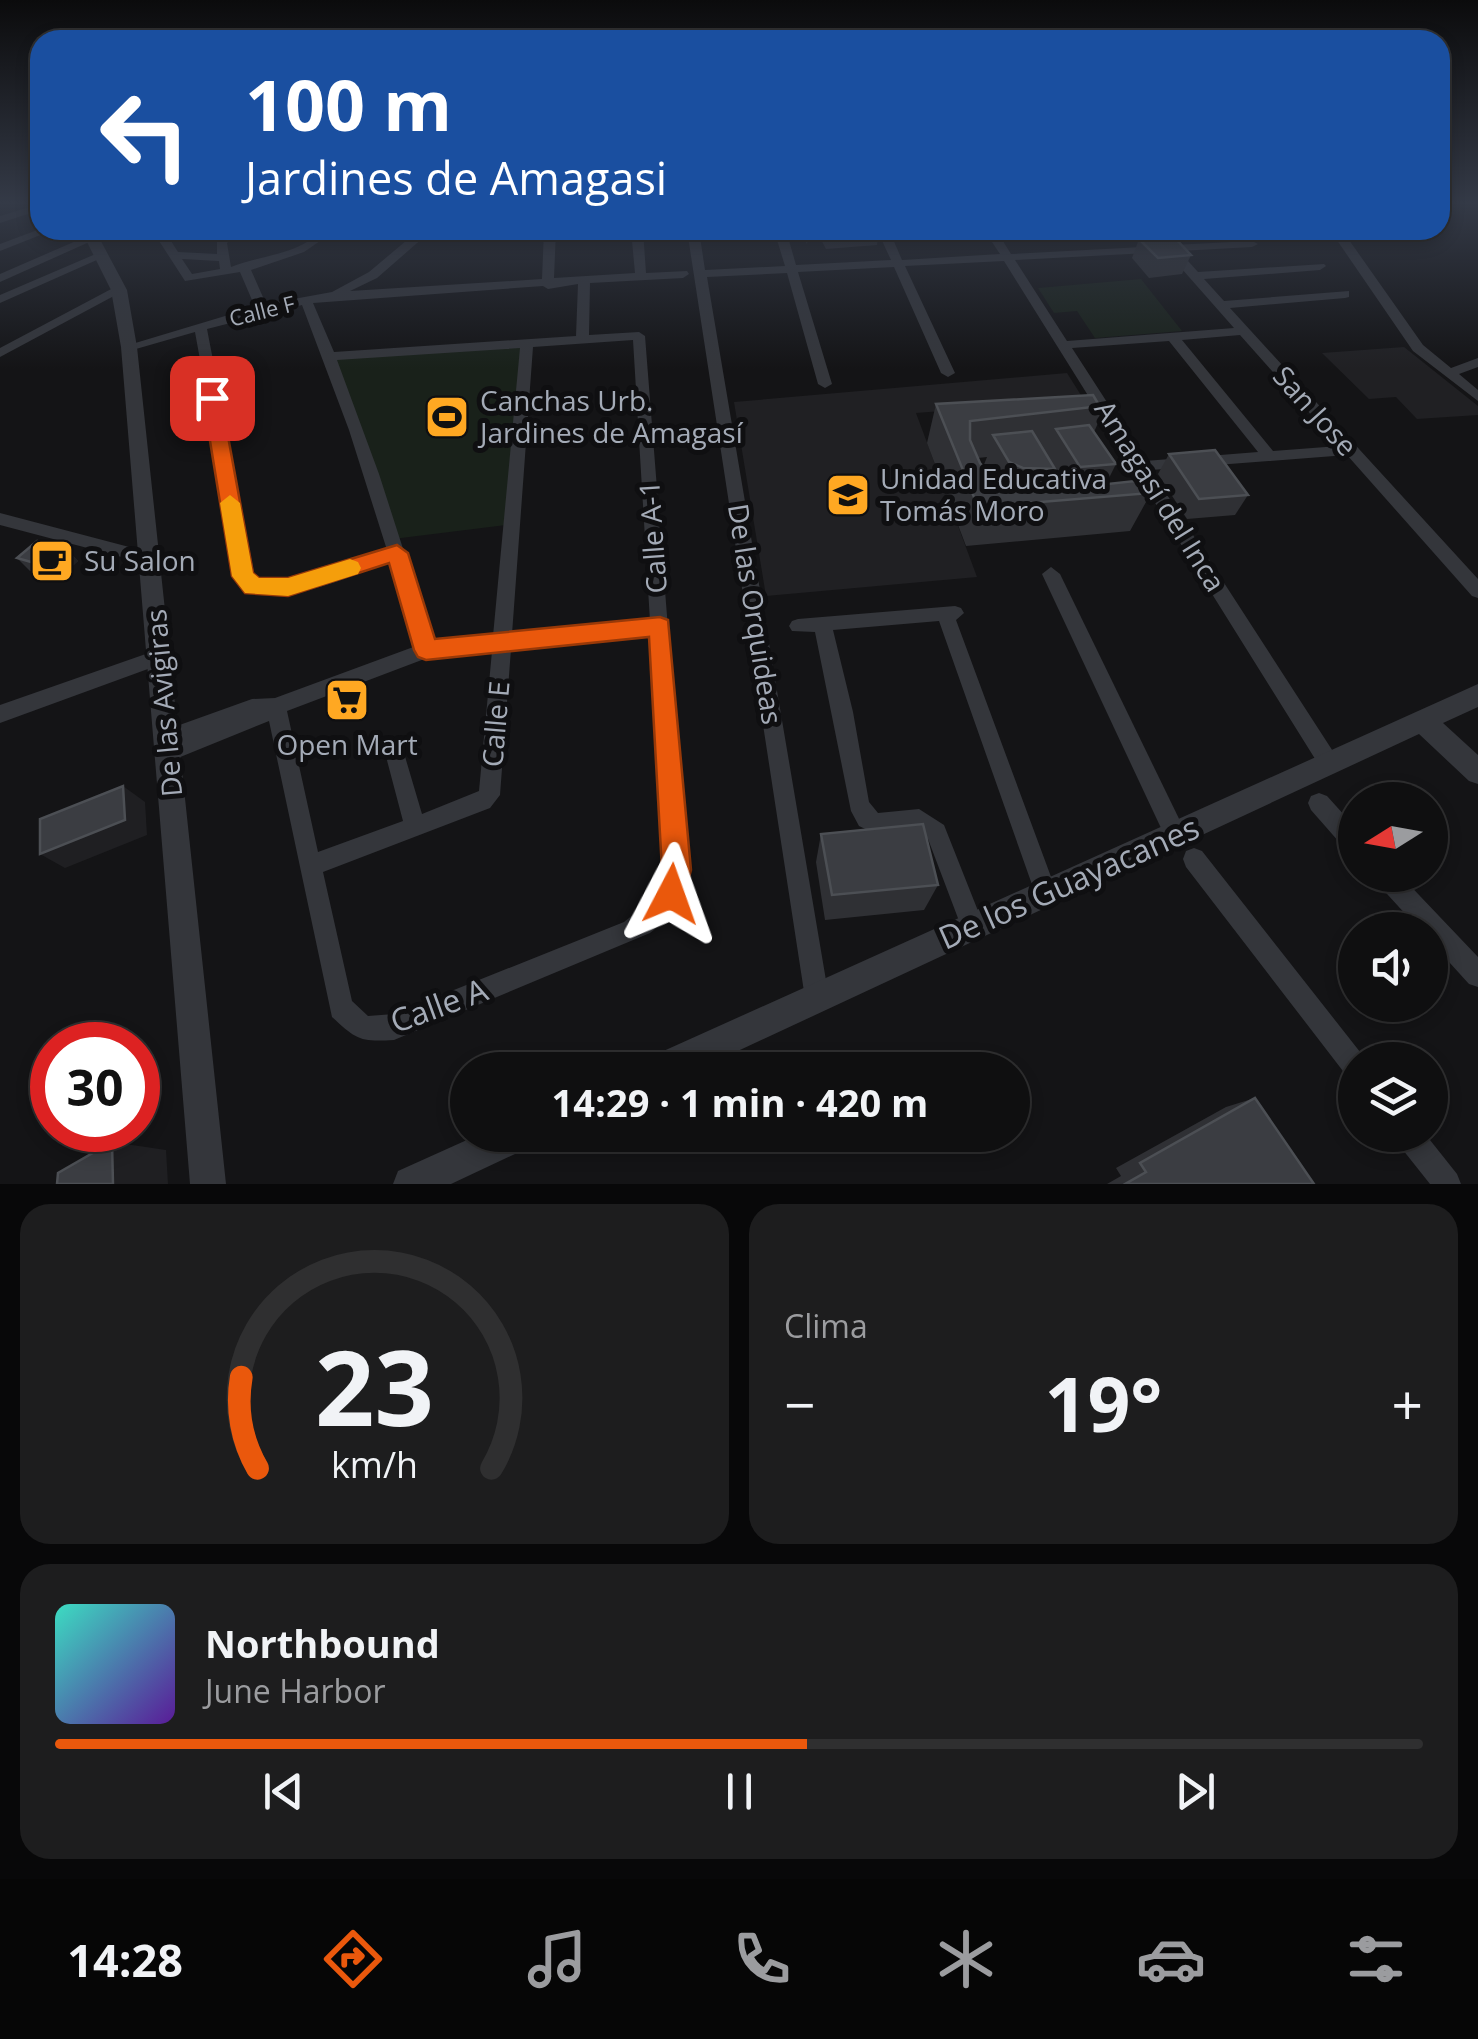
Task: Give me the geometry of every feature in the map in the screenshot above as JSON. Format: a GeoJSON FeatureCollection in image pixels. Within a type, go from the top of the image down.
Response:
{"type":"FeatureCollection","features":[{"type":"Feature","properties":{"kind":"street"},"geometry":{"type":"LineString","coordinates":[[0,278],[38,259]]}},
{"type":"Feature","properties":{"kind":"street"},"geometry":{"type":"LineString","coordinates":[[0,299],[92,259]]}},
{"type":"Feature","properties":{"kind":"street","name":"De las Avigiras"},"geometry":{"type":"LineString","coordinates":[[104,259],[119,290],[129,344],[208,1184]]}},
{"type":"Feature","properties":{"kind":"street"},"geometry":{"type":"LineString","coordinates":[[178,259],[189,278],[225,264]]}},
{"type":"Feature","properties":{"kind":"street"},"geometry":{"type":"LineString","coordinates":[[199,259],[244,266],[265,259]]}},
{"type":"Feature","properties":{"kind":"street"},"geometry":{"type":"LineString","coordinates":[[224,259],[225,264]]}},
{"type":"Feature","properties":{"kind":"street"},"geometry":{"type":"LineString","coordinates":[[329,296],[373,275],[392,259]]}},
{"type":"Feature","properties":{"kind":"street"},"geometry":{"type":"LineString","coordinates":[[548,285],[549,259]]}},
{"type":"Feature","properties":{"kind":"street"},"geometry":{"type":"LineString","coordinates":[[639,259],[641,278]]}},
{"type":"Feature","properties":{"kind":"street","name":"De las Orquideas"},"geometry":{"type":"LineString","coordinates":[[692,259],[817,998]]}},
{"type":"Feature","properties":{"kind":"street"},"geometry":{"type":"LineString","coordinates":[[790,259],[825,384]]}},
{"type":"Feature","properties":{"kind":"street"},"geometry":{"type":"LineString","coordinates":[[897,259],[948,372]]}},
{"type":"Feature","properties":{"kind":"street","name":"Calle F"},"geometry":{"type":"LineString","coordinates":[[129,344],[329,296],[957,259]]}},
{"type":"Feature","properties":{"kind":"street","name":"Amagasí del Inca"},"geometry":{"type":"LineString","coordinates":[[1009,259],[1140,466],[1156,505],[1329,763]]}},
{"type":"Feature","properties":{"kind":"street","name":"San Jose"},"geometry":{"type":"LineString","coordinates":[[1179,259],[1478,591]]}},
{"type":"Feature","properties":{"kind":"street"},"geometry":{"type":"LineString","coordinates":[[1356,259],[1418,348],[1478,397]]}},
{"type":"Feature","properties":{"kind":"street"},"geometry":{"type":"LineString","coordinates":[[244,266],[262,310]]}},
{"type":"Feature","properties":{"kind":"street"},"geometry":{"type":"LineString","coordinates":[[1194,276],[1320,266]]}},
{"type":"Feature","properties":{"kind":"street"},"geometry":{"type":"LineString","coordinates":[[330,356],[582,340],[584,284]]}},
{"type":"Feature","properties":{"kind":"street"},"geometry":{"type":"LineString","coordinates":[[0,352],[119,290]]}},
{"type":"Feature","properties":{"kind":"street"},"geometry":{"type":"LineString","coordinates":[[1220,305],[1345,294]]}},
{"type":"Feature","properties":{"kind":"street"},"geometry":{"type":"LineString","coordinates":[[306,300],[330,356],[426,650]]}},
{"type":"Feature","properties":{"kind":"street"},"geometry":{"type":"LineString","coordinates":[[200,327],[247,582],[259,589],[288,587],[397,553]]}},
{"type":"Feature","properties":{"kind":"street"},"geometry":{"type":"LineString","coordinates":[[1065,345],[1243,330]]}},
{"type":"Feature","properties":{"kind":"street","name":"Calle A-1"},"geometry":{"type":"LineString","coordinates":[[582,340],[639,336],[676,870],[671,894],[660,915]]}},
{"type":"Feature","properties":{"kind":"street"},"geometry":{"type":"LineString","coordinates":[[1173,336],[1268,456]]}},
{"type":"Feature","properties":{"kind":"street","name":"Calle E"},"geometry":{"type":"LineString","coordinates":[[313,865],[483,801],[489,794],[527,344]]}},
{"type":"Feature","properties":{"kind":"street"},"geometry":{"type":"LineString","coordinates":[[1450,373],[1478,362]]}},
{"type":"Feature","properties":{"kind":"street"},"geometry":{"type":"LineString","coordinates":[[1140,466],[1350,450]]}},
{"type":"Feature","properties":{"kind":"street"},"geometry":{"type":"LineString","coordinates":[[0,519],[152,559]]}},
{"type":"Feature","properties":{"kind":"street"},"geometry":{"type":"LineString","coordinates":[[1051,574],[1185,848],[1338,1044]]}},
{"type":"Feature","properties":{"kind":"street"},"geometry":{"type":"LineString","coordinates":[[972,926],[936,832],[919,819],[876,824],[859,804],[843,712],[810,625],[950,614],[1046,893]]}},
{"type":"Feature","properties":{"kind":"street"},"geometry":{"type":"LineString","coordinates":[[168,745],[257,718],[276,706],[426,650],[660,627]]}},
{"type":"Feature","properties":{"kind":"street"},"geometry":{"type":"LineString","coordinates":[[0,714],[160,657]]}},
{"type":"Feature","properties":{"kind":"street","name":"De los Guayacanes"},"geometry":{"type":"LineString","coordinates":[[699,1052],[1046,893],[1185,848],[1329,763],[1478,695]]}},
{"type":"Feature","properties":{"kind":"street","name":"Calle A"},"geometry":{"type":"LineString","coordinates":[[276,706],[341,1008],[364,1029],[394,1027],[632,931],[660,915]]}},
{"type":"Feature","properties":{"kind":"street"},"geometry":{"type":"LineString","coordinates":[[1422,721],[1478,772]]}},
{"type":"Feature","properties":{"kind":"street"},"geometry":{"type":"LineString","coordinates":[[394,749],[414,827]]}},
{"type":"Feature","properties":{"kind":"street"},"geometry":{"type":"LineString","coordinates":[[1319,804],[1338,825]]}},
{"type":"Feature","properties":{"kind":"street"},"geometry":{"type":"LineString","coordinates":[[1401,892],[1478,976]]}},
{"type":"Feature","properties":{"kind":"street"},"geometry":{"type":"LineString","coordinates":[[411,1184],[481,1152]]}},
{"type":"Feature","properties":{"kind":"street"},"geometry":{"type":"LineString","coordinates":[[1422,1152],[1447,1184]]}},
{"type":"Feature","properties":{"kind":"shaded area"},"geometry":{"type":"Polygon","coordinates":[[[1141,279],[1182,331],[1095,338],[1077,311],[1054,313],[1038,288],[1141,279]]]}},
{"type":"Feature","properties":{"kind":"shaded area"},"geometry":{"type":"Polygon","coordinates":[[[527,344],[514,524],[393,539],[330,356],[527,344]]]}},
{"type":"Feature","properties":{"kind":"shaded area"},"geometry":{"type":"Polygon","coordinates":[[[1404,347],[1478,406],[1478,415],[1417,419],[1396,397],[1369,399],[1322,353],[1404,347]]]}},
{"type":"Feature","properties":{"kind":"shaded area","name":"Unidad Educativa Tomás Moro"},"geometry":{"type":"Polygon","coordinates":[[[1067,373],[1084,400],[916,413],[977,577],[766,596],[734,402],[1067,373]]]}},
{"type":"Feature","properties":{"kind":"building"},"geometry":{"type":"Polygon","coordinates":[[[1093,395],[1103,412],[1092,407],[970,421],[970,440],[980,463],[994,480],[1016,488],[1062,489],[1144,480],[1151,493],[978,507],[936,404],[1093,395]]]}},
{"type":"Feature","properties":{"kind":"building"},"geometry":{"type":"Polygon","coordinates":[[[1089,425],[1116,464],[1080,467],[1056,429],[1089,425]]]}},
{"type":"Feature","properties":{"kind":"building"},"geometry":{"type":"Polygon","coordinates":[[[1032,431],[1055,469],[1023,468],[1009,462],[993,435],[1032,431]]]}},
{"type":"Feature","properties":{"kind":"building"},"geometry":{"type":"Polygon","coordinates":[[[1215,450],[1248,495],[1199,499],[1169,454],[1215,450]]]}},
{"type":"Feature","properties":{"kind":"building"},"geometry":{"type":"Polygon","coordinates":[[[37,541],[65,548],[45,566],[17,558],[37,541]]]}},
{"type":"Feature","properties":{"kind":"building"},"geometry":{"type":"Polygon","coordinates":[[[123,786],[125,820],[40,854],[40,819],[123,786]]]}},
{"type":"Feature","properties":{"kind":"building"},"geometry":{"type":"Polygon","coordinates":[[[923,824],[938,885],[832,895],[821,834],[923,824]]]}},
{"type":"Feature","properties":{"kind":"building"},"geometry":{"type":"Polygon","coordinates":[[[1255,1098],[1314,1184],[1125,1184],[1146,1172],[1140,1163],[1255,1098]]]}},
{"type":"Feature","properties":{"kind":"building"},"geometry":{"type":"Polygon","coordinates":[[[95,1152],[112,1152],[113,1184],[57,1184],[58,1173],[95,1152]]]}},
{"type":"Feature","properties":{"kind":"slow traffic"},"geometry":{"type":"LineString","coordinates":[[230,503],[243,576],[253,587],[288,587],[350,568]]}},
{"type":"Feature","properties":{"kind":"place","name":"Canchas Urb. Jardines de Amagasí"},"geometry":{"type":"Point","coordinates":[447,417]}},
{"type":"Feature","properties":{"kind":"place","name":"Unidad Educativa Tomás Moro"},"geometry":{"type":"Point","coordinates":[848,495]}},
{"type":"Feature","properties":{"kind":"place","name":"Su Salon"},"geometry":{"type":"Point","coordinates":[52,561]}},
{"type":"Feature","properties":{"kind":"place","name":"Open Mart"},"geometry":{"type":"Point","coordinates":[347,700]}},
{"type":"Feature","properties":{"kind":"route"},"geometry":{"type":"LineString","coordinates":[[212,398],[243,576],[253,587],[288,587],[397,553],[426,650],[660,627],[676,870],[671,894]]}}]}
